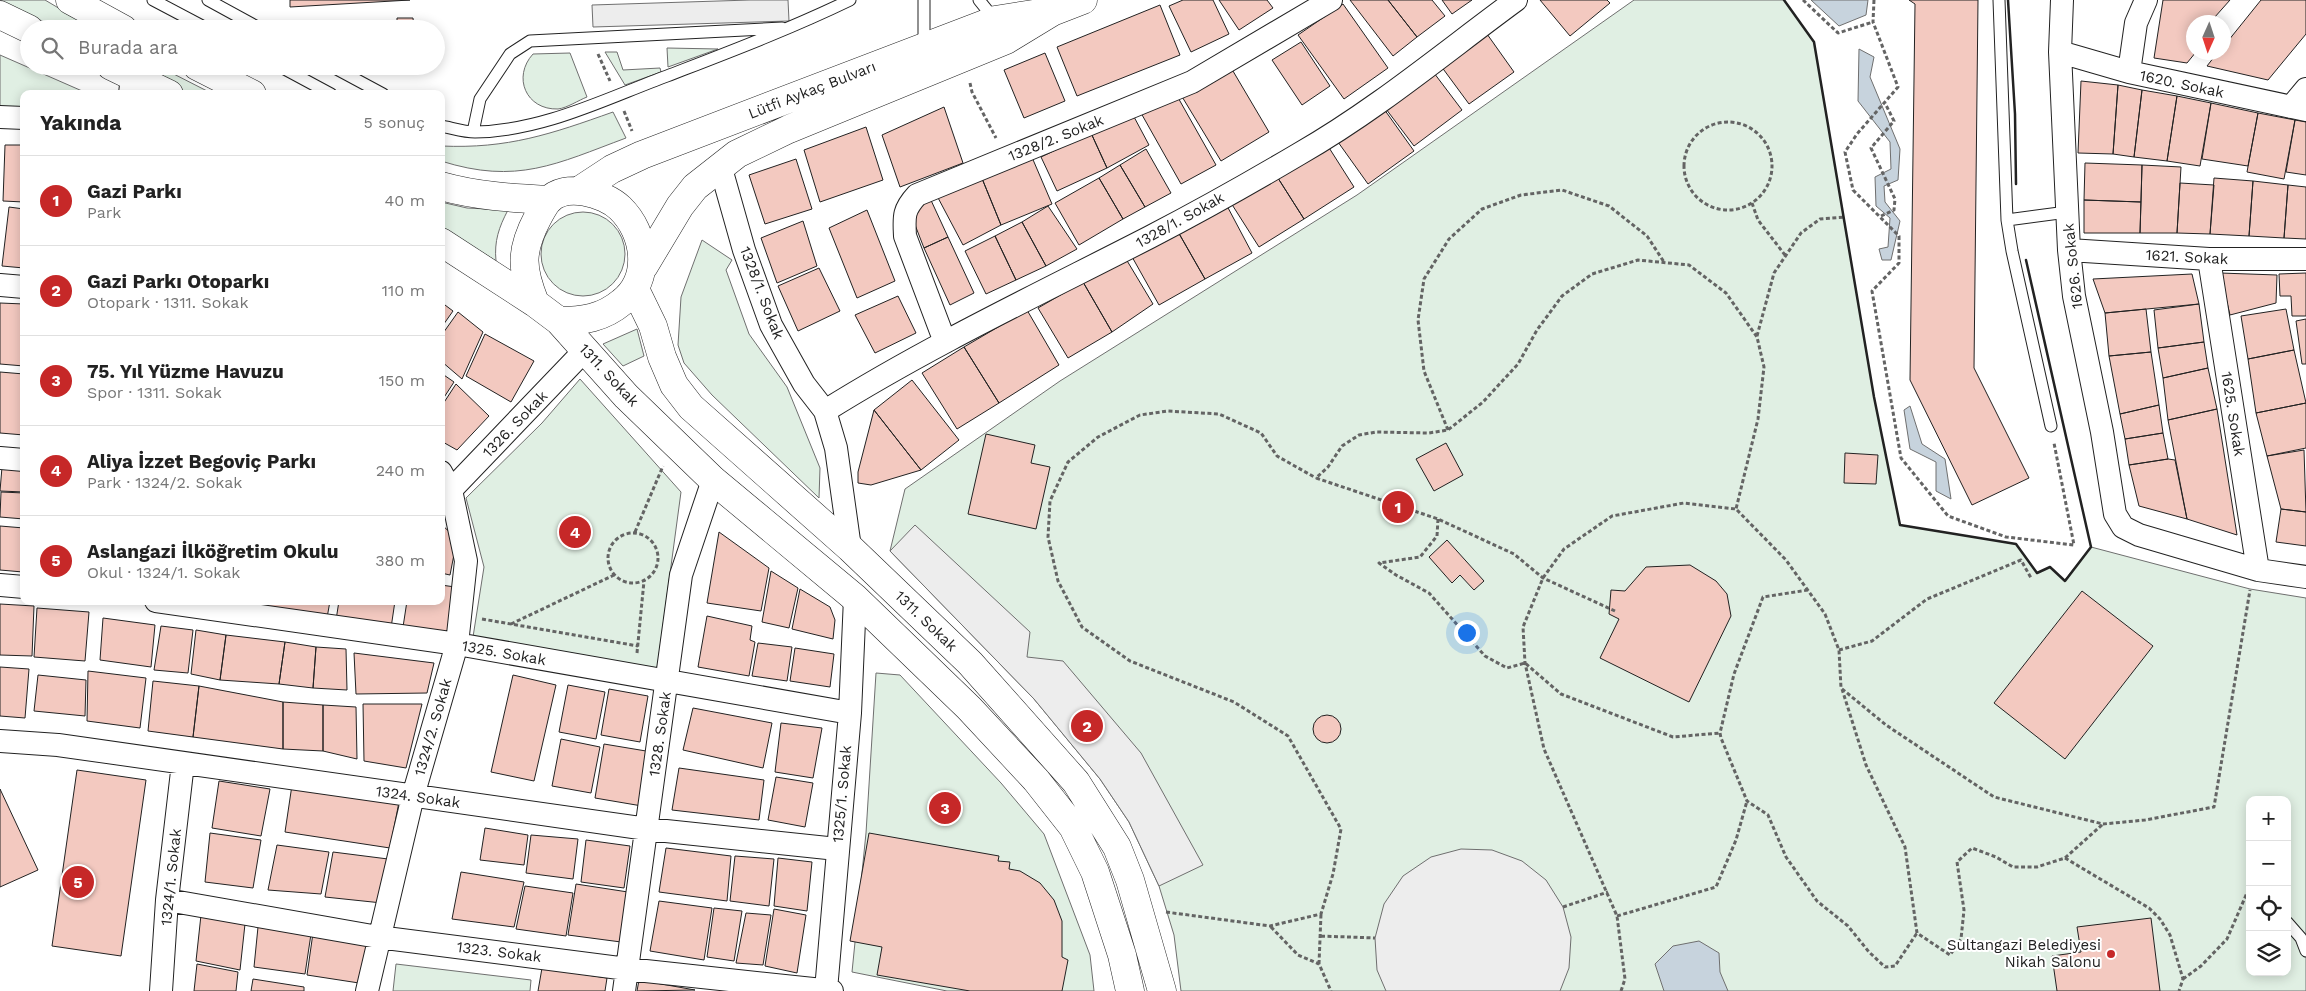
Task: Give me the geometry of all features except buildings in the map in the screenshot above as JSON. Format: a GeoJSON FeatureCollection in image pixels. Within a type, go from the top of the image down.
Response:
{"type":"FeatureCollection","features":[{"type":"Feature","properties":{"kind":"main road"},"geometry":{"type":"LineString","coordinates":[[70,0],[107,20]]}},
{"type":"Feature","properties":{"kind":"main road","name":"Lütfi Aykaç Bulvarı"},"geometry":{"type":"LineString","coordinates":[[639,278],[680,206],[695,186],[736,154],[788,129],[1006,40],[1052,12],[1083,0]]}},
{"type":"Feature","properties":{"kind":"main road","name":"Lütfi Aykaç Bulvarı"},"geometry":{"type":"LineString","coordinates":[[580,190],[612,169],[642,155],[924,47],[987,10],[1052,12]]}},
{"type":"Feature","properties":{"kind":"main road"},"geometry":{"type":"LineString","coordinates":[[0,15],[20,25]]}},
{"type":"Feature","properties":{"kind":"main road"},"geometry":{"type":"LineString","coordinates":[[215,75],[244,90]]}},
{"type":"Feature","properties":{"kind":"main road"},"geometry":{"type":"LineString","coordinates":[[124,79],[157,90]]}},
{"type":"Feature","properties":{"kind":"main road"},"geometry":{"type":"LineString","coordinates":[[445,187],[465,193],[501,198],[548,200],[563,192],[580,190],[596,195],[620,208],[633,226],[641,247],[639,278],[614,308],[597,317],[578,321],[559,321],[535,303],[445,245]]}},
{"type":"Feature","properties":{"kind":"main road"},"geometry":{"type":"LineString","coordinates":[[535,303],[524,272],[523,258],[527,238],[548,200]]}},
{"type":"Feature","properties":{"kind":"main road","name":"1311. Sokak"},"geometry":{"type":"LineString","coordinates":[[639,278],[662,356],[674,385],[691,407],[850,548],[970,663],[1076,782],[1117,847],[1141,912],[1162,991]]}},
{"type":"Feature","properties":{"kind":"main road","name":"1311. Sokak"},"geometry":{"type":"LineString","coordinates":[[559,321],[626,396],[713,480],[855,598],[969,708],[1036,780],[1073,827],[1095,872],[1122,955],[1130,991]]}},
{"type":"Feature","properties":{"kind":"street","name":"1328/2. Sokak"},"geometry":{"type":"LineString","coordinates":[[946,342],[905,236],[904,218],[907,206],[917,195],[1192,82],[1331,0]]}},
{"type":"Feature","properties":{"kind":"street","name":"1328/1. Sokak"},"geometry":{"type":"LineString","coordinates":[[825,411],[946,342],[1153,236],[1301,153],[1371,109],[1516,0]]}},
{"type":"Feature","properties":{"kind":"street","name":"1626. Sokak"},"geometry":{"type":"LineString","coordinates":[[2062,0],[2060,52],[2069,250],[2074,296],[2102,432],[2115,514],[2123,527],[2139,535],[2258,570]]}},
{"type":"Feature","properties":{"kind":"street"},"geometry":{"type":"LineString","coordinates":[[2129,72],[2136,22],[2146,0]]}},
{"type":"Feature","properties":{"kind":"street","name":"1620. Sokak"},"geometry":{"type":"LineString","coordinates":[[2060,52],[2129,72],[2299,108]]}},
{"type":"Feature","properties":{"kind":"street"},"geometry":{"type":"LineString","coordinates":[[2299,108],[2306,89]]}},
{"type":"Feature","properties":{"kind":"street"},"geometry":{"type":"LineString","coordinates":[[0,117],[20,118]]}},
{"type":"Feature","properties":{"kind":"street","name":"1328/1. Sokak"},"geometry":{"type":"LineString","coordinates":[[720,165],[744,250],[771,325],[804,384],[825,411],[836,448],[850,548]]}},
{"type":"Feature","properties":{"kind":"street","name":"1621. Sokak"},"geometry":{"type":"LineString","coordinates":[[2069,250],[2209,259],[2306,260]]}},
{"type":"Feature","properties":{"kind":"street","name":"1625. Sokak"},"geometry":{"type":"LineString","coordinates":[[2209,259],[2258,570]]}},
{"type":"Feature","properties":{"kind":"street"},"geometry":{"type":"LineString","coordinates":[[0,285],[20,287]]}},
{"type":"Feature","properties":{"kind":"street","name":"1326. Sokak"},"geometry":{"type":"LineString","coordinates":[[445,484],[584,350]]}},
{"type":"Feature","properties":{"kind":"street"},"geometry":{"type":"LineString","coordinates":[[0,458],[20,460]]}},
{"type":"Feature","properties":{"kind":"street","name":"1328. Sokak"},"geometry":{"type":"LineString","coordinates":[[624,991],[681,575],[713,480]]}},
{"type":"Feature","properties":{"kind":"street","name":"1324/2. Sokak"},"geometry":{"type":"LineString","coordinates":[[367,991],[378,937],[413,796],[457,644],[466,561],[445,488]]}},
{"type":"Feature","properties":{"kind":"street"},"geometry":{"type":"LineString","coordinates":[[2258,570],[2306,577]]}},
{"type":"Feature","properties":{"kind":"street"},"geometry":{"type":"LineString","coordinates":[[0,585],[20,587]]}},
{"type":"Feature","properties":{"kind":"street","name":"1325/1. Sokak"},"geometry":{"type":"LineString","coordinates":[[829,990],[837,849],[850,713],[855,598]]}},
{"type":"Feature","properties":{"kind":"street","name":"1325. Sokak"},"geometry":{"type":"LineString","coordinates":[[184,605],[457,644],[850,713]]}},
{"type":"Feature","properties":{"kind":"street","name":"1324. Sokak"},"geometry":{"type":"LineString","coordinates":[[0,741],[58,745],[647,829],[837,849]]}},
{"type":"Feature","properties":{"kind":"street","name":"1324/1. Sokak"},"geometry":{"type":"LineString","coordinates":[[161,991],[167,900],[183,763]]}},
{"type":"Feature","properties":{"kind":"street","name":"1323. Sokak"},"geometry":{"type":"LineString","coordinates":[[167,900],[378,937],[627,969],[829,990]]}},
{"type":"Feature","properties":{"kind":"lane"},"geometry":{"type":"LineString","coordinates":[[153,0],[191,20]]}},
{"type":"Feature","properties":{"kind":"lane"},"geometry":{"type":"LineString","coordinates":[[208,0],[245,20]]}},
{"type":"Feature","properties":{"kind":"lane"},"geometry":{"type":"LineString","coordinates":[[445,127],[473,132],[530,125],[570,114],[794,27],[850,0]]}},
{"type":"Feature","properties":{"kind":"lane"},"geometry":{"type":"LineString","coordinates":[[924,0],[924,47]]}},
{"type":"Feature","properties":{"kind":"lane"},"geometry":{"type":"LineString","coordinates":[[1999,0],[2007,220],[2012,252],[2051,426]]}},
{"type":"Feature","properties":{"kind":"lane"},"geometry":{"type":"LineString","coordinates":[[473,132],[480,99],[510,54],[530,41],[794,27]]}},
{"type":"Feature","properties":{"kind":"lane"},"geometry":{"type":"LineString","coordinates":[[296,75],[324,90]]}},
{"type":"Feature","properties":{"kind":"lane"},"geometry":{"type":"LineString","coordinates":[[348,75],[376,90]]}},
{"type":"Feature","properties":{"kind":"lane"},"geometry":{"type":"LineString","coordinates":[[2007,220],[2067,212]]}},
{"type":"Feature","properties":{"kind":"lane"},"geometry":{"type":"LineString","coordinates":[[2291,927],[2301,938],[2306,951]]}},
{"type":"Feature","properties":{"kind":"path"},"geometry":{"type":"LineString","coordinates":[[1803,0],[1838,33],[1873,22]]}},
{"type":"Feature","properties":{"kind":"path"},"geometry":{"type":"LineString","coordinates":[[1874,0],[1873,22],[1898,87],[1846,152],[1853,190],[1899,236],[1899,263],[1872,290],[1901,458],[1948,516],[2006,537],[2074,545],[2051,426]]}},
{"type":"Feature","properties":{"kind":"path"},"geometry":{"type":"LineString","coordinates":[[590,37],[642,155]]}},
{"type":"Feature","properties":{"kind":"path"},"geometry":{"type":"LineString","coordinates":[[962,58],[972,92],[1007,158]]}},
{"type":"Feature","properties":{"kind":"path"},"geometry":{"type":"LineString","coordinates":[[1881,216],[1894,210],[1895,199],[1871,148],[1894,121],[1885,104]]}},
{"type":"Feature","properties":{"kind":"path"},"geometry":{"type":"LineString","coordinates":[[1723,122],[1738,123],[1752,128],[1763,138],[1771,158],[1770,180],[1763,193],[1752,202],[1739,208],[1725,210],[1711,206],[1699,198],[1690,187],[1685,174],[1685,160],[1689,146],[1697,135],[1709,126],[1723,122]]}},
{"type":"Feature","properties":{"kind":"path"},"geometry":{"type":"LineString","coordinates":[[1448,430],[1424,371],[1418,320],[1424,278],[1449,239],[1482,209],[1521,195],[1562,190],[1609,206],[1646,236],[1664,263]]}},
{"type":"Feature","properties":{"kind":"path"},"geometry":{"type":"LineString","coordinates":[[1752,202],[1758,220],[1785,255]]}},
{"type":"Feature","properties":{"kind":"path"},"geometry":{"type":"LineString","coordinates":[[1757,337],[1774,273],[1801,233],[1820,219],[1845,217]]}},
{"type":"Feature","properties":{"kind":"path"},"geometry":{"type":"LineString","coordinates":[[1316,478],[1328,468],[1342,446],[1359,435],[1376,432],[1429,433],[1448,430],[1483,402],[1518,364],[1537,330],[1562,296],[1592,274],[1638,260],[1690,265],[1726,293],[1757,337],[1764,367],[1758,419],[1736,509]]}},
{"type":"Feature","properties":{"kind":"path"},"geometry":{"type":"LineString","coordinates":[[1331,991],[1319,964],[1322,936],[1321,913],[1333,874],[1341,829],[1288,736],[1234,702],[1130,661],[1082,627],[1058,582],[1048,537],[1050,500],[1068,462],[1098,437],[1140,415],[1168,410],[1219,414],[1261,433],[1277,456],[1316,478],[1438,519],[1514,554],[1542,578],[1615,612]]}},
{"type":"Feature","properties":{"kind":"path"},"geometry":{"type":"LineString","coordinates":[[635,532],[673,441]]}},
{"type":"Feature","properties":{"kind":"path"},"geometry":{"type":"LineString","coordinates":[[1622,991],[1625,979],[1618,916],[1544,749],[1525,664],[1523,627],[1542,578],[1564,549],[1612,516],[1684,503],[1736,509],[1786,560],[1808,590],[1825,614],[1839,650],[1841,688],[1866,765],[1905,847],[1917,933],[1896,966],[1885,967],[1848,926],[1817,901],[1786,858],[1768,815],[1748,801],[1720,733],[1734,674],[1763,597],[1808,590]]}},
{"type":"Feature","properties":{"kind":"path"},"geometry":{"type":"LineString","coordinates":[[1438,519],[1437,536],[1420,557],[1379,563],[1396,575],[1429,593],[1485,656],[1507,668],[1525,664]]}},
{"type":"Feature","properties":{"kind":"path"},"geometry":{"type":"LineString","coordinates":[[635,532],[652,540],[658,551],[657,568],[650,577],[644,581],[632,584],[622,582],[614,575],[607,557],[609,548],[616,539],[624,534],[635,532]]}},
{"type":"Feature","properties":{"kind":"path"},"geometry":{"type":"LineString","coordinates":[[1839,650],[1872,640],[1926,599],[2021,560],[2031,578]]}},
{"type":"Feature","properties":{"kind":"path"},"geometry":{"type":"LineString","coordinates":[[1841,688],[1886,725],[1994,797],[2103,824],[2145,820],[2214,807],[2250,589],[2258,570]]}},
{"type":"Feature","properties":{"kind":"path"},"geometry":{"type":"LineString","coordinates":[[511,624],[614,575]]}},
{"type":"Feature","properties":{"kind":"path"},"geometry":{"type":"LineString","coordinates":[[635,676],[644,581]]}},
{"type":"Feature","properties":{"kind":"path"},"geometry":{"type":"LineString","coordinates":[[459,615],[638,646]]}},
{"type":"Feature","properties":{"kind":"path"},"geometry":{"type":"LineString","coordinates":[[1525,664],[1561,694],[1673,737],[1720,733]]}},
{"type":"Feature","properties":{"kind":"path"},"geometry":{"type":"LineString","coordinates":[[1618,916],[1716,887],[1736,840],[1748,801]]}},
{"type":"Feature","properties":{"kind":"path"},"geometry":{"type":"LineString","coordinates":[[1917,933],[1950,955],[1961,939],[1964,910],[1957,862],[1972,848],[1996,856],[2013,867],[2037,866],[2065,858],[2103,824]]}},
{"type":"Feature","properties":{"kind":"path"},"geometry":{"type":"LineString","coordinates":[[2065,858],[2149,908],[2160,919],[2170,935],[2183,979]]}},
{"type":"Feature","properties":{"kind":"path"},"geometry":{"type":"LineString","coordinates":[[1563,907],[1608,892]]}},
{"type":"Feature","properties":{"kind":"path"},"geometry":{"type":"LineString","coordinates":[[2178,991],[2183,979],[2201,966],[2227,939],[2246,895]]}},
{"type":"Feature","properties":{"kind":"path"},"geometry":{"type":"LineString","coordinates":[[1141,912],[1150,910],[1270,926],[1321,913]]}},
{"type":"Feature","properties":{"kind":"path"},"geometry":{"type":"LineString","coordinates":[[1270,926],[1298,955],[1319,964]]}},
{"type":"Feature","properties":{"kind":"path"},"geometry":{"type":"LineString","coordinates":[[1322,936],[1375,938]]}},
{"type":"Feature","properties":{"kind":"green space"},"geometry":{"type":"Polygon","coordinates":[[[0,0],[45,0],[79,20],[40,20],[0,0]]]}},
{"type":"Feature","properties":{"kind":"green space"},"geometry":{"type":"Polygon","coordinates":[[[1634,0],[1784,0],[1814,42],[1874,397],[1900,525],[2016,544],[2037,573],[2050,567],[2064,581],[2091,547],[2250,589],[2306,598],[2306,991],[1181,991],[1174,935],[1159,886],[1129,822],[1100,779],[1034,699],[890,551],[905,489],[1060,381],[1357,195],[1634,0]]]}},
{"type":"Feature","properties":{"kind":"green space"},"geometry":{"type":"Polygon","coordinates":[[[667,48],[718,49],[668,67],[667,48]]]}},
{"type":"Feature","properties":{"kind":"green space"},"geometry":{"type":"Polygon","coordinates":[[[605,52],[617,52],[623,70],[660,68],[661,72],[625,85],[605,52]]]}},
{"type":"Feature","properties":{"kind":"green space"},"geometry":{"type":"Polygon","coordinates":[[[570,53],[587,97],[558,109],[547,108],[530,98],[523,82],[527,63],[533,54],[570,53]]]}},
{"type":"Feature","properties":{"kind":"green space"},"geometry":{"type":"Polygon","coordinates":[[[0,55],[20,64],[20,75],[46,75],[80,90],[20,90],[20,110],[0,107],[0,55]]]}},
{"type":"Feature","properties":{"kind":"green space"},"geometry":{"type":"Polygon","coordinates":[[[153,75],[176,75],[205,90],[182,90],[153,75]]]}},
{"type":"Feature","properties":{"kind":"green space"},"geometry":{"type":"Polygon","coordinates":[[[613,112],[626,138],[557,163],[514,171],[468,168],[445,162],[445,146],[487,145],[509,142],[569,127],[613,112]]]}},
{"type":"Feature","properties":{"kind":"green space"},"geometry":{"type":"Polygon","coordinates":[[[445,203],[467,208],[508,210],[498,234],[496,261],[445,229],[445,203]]]}},
{"type":"Feature","properties":{"kind":"green space"},"geometry":{"type":"Polygon","coordinates":[[[583,212],[599,215],[613,224],[622,238],[625,254],[622,270],[613,284],[599,293],[583,296],[567,293],[553,284],[544,270],[541,254],[544,238],[553,224],[567,215],[583,212]]]}},
{"type":"Feature","properties":{"kind":"green space"},"geometry":{"type":"Polygon","coordinates":[[[702,240],[732,260],[726,270],[749,334],[787,387],[820,468],[819,498],[712,395],[684,363],[678,345],[681,297],[702,240]]]}},
{"type":"Feature","properties":{"kind":"green space"},"geometry":{"type":"Polygon","coordinates":[[[637,329],[644,356],[623,366],[603,344],[637,329]]]}},
{"type":"Feature","properties":{"kind":"green space"},"geometry":{"type":"Polygon","coordinates":[[[580,379],[681,492],[657,670],[473,637],[484,567],[466,498],[542,423],[580,379]]]}},
{"type":"Feature","properties":{"kind":"green space"},"geometry":{"type":"Polygon","coordinates":[[[876,673],[900,675],[1001,783],[1044,834],[1090,955],[1094,991],[947,991],[852,972],[866,833],[876,673]]]}},
{"type":"Feature","properties":{"kind":"green space"},"geometry":{"type":"Polygon","coordinates":[[[396,964],[531,980],[530,991],[393,991],[396,964]]]}},
{"type":"Feature","properties":{"kind":"shaded area"},"geometry":{"type":"Polygon","coordinates":[[[788,0],[789,21],[593,27],[592,5],[788,0]]]}},
{"type":"Feature","properties":{"kind":"shaded area"},"geometry":{"type":"Polygon","coordinates":[[[1811,0],[1868,0],[1866,15],[1839,26],[1811,0]]]}},
{"type":"Feature","properties":{"kind":"shaded area"},"geometry":{"type":"Polygon","coordinates":[[[1859,49],[1874,57],[1870,77],[1900,149],[1898,180],[1884,186],[1885,202],[1900,221],[1891,260],[1882,260],[1879,249],[1888,247],[1890,218],[1876,206],[1875,177],[1891,169],[1890,142],[1858,101],[1859,49]]]}},
{"type":"Feature","properties":{"kind":"shaded area"},"geometry":{"type":"Polygon","coordinates":[[[1910,406],[1922,444],[1945,459],[1951,499],[1936,491],[1936,462],[1910,449],[1904,410],[1910,406]]]}},
{"type":"Feature","properties":{"kind":"shaded area"},"geometry":{"type":"Polygon","coordinates":[[[915,525],[1030,632],[1027,657],[1063,661],[1141,753],[1203,865],[1159,886],[1129,822],[1100,779],[1034,699],[890,551],[915,525]]]}},
{"type":"Feature","properties":{"kind":"shaded area"},"geometry":{"type":"Polygon","coordinates":[[[1461,849],[1492,850],[1522,861],[1546,880],[1563,907],[1571,937],[1569,968],[1560,991],[1386,991],[1377,970],[1375,938],[1384,904],[1403,876],[1431,857],[1461,849]]]}},
{"type":"Feature","properties":{"kind":"shaded area"},"geometry":{"type":"Polygon","coordinates":[[[1699,941],[1719,953],[1720,972],[1728,991],[1664,991],[1655,964],[1673,946],[1699,941]]]}},
{"type":"Feature","properties":{"kind":"wall"},"geometry":{"type":"LineString","coordinates":[[1784,0],[1814,42],[1874,397],[1900,525],[2016,544],[2037,573],[2050,567],[2065,581],[2091,547],[2026,260]]}},
{"type":"Feature","properties":{"kind":"wall"},"geometry":{"type":"LineString","coordinates":[[2008,0],[2015,114],[2016,184]]}},
{"type":"Feature","properties":{"kind":"place","name":"Gazi Parkı"},"geometry":{"type":"Point","coordinates":[1398,507]}},
{"type":"Feature","properties":{"kind":"place","name":"Aliya İzzet Begoviç Parkı"},"geometry":{"type":"Point","coordinates":[575,532]}},
{"type":"Feature","properties":{"kind":"place","name":"Gazi Parkı Otoparkı"},"geometry":{"type":"Point","coordinates":[1087,726]}},
{"type":"Feature","properties":{"kind":"place","name":"75. Yıl Yüzme Havuzu"},"geometry":{"type":"Point","coordinates":[945,808]}},
{"type":"Feature","properties":{"kind":"place","name":"Aslangazi İlköğretim Okulu"},"geometry":{"type":"Point","coordinates":[78,882]}},
{"type":"Feature","properties":{"kind":"place","name":"Sultangazi Belediyesi Nikah Salonu"},"geometry":{"type":"Point","coordinates":[2111,954]}}]}
